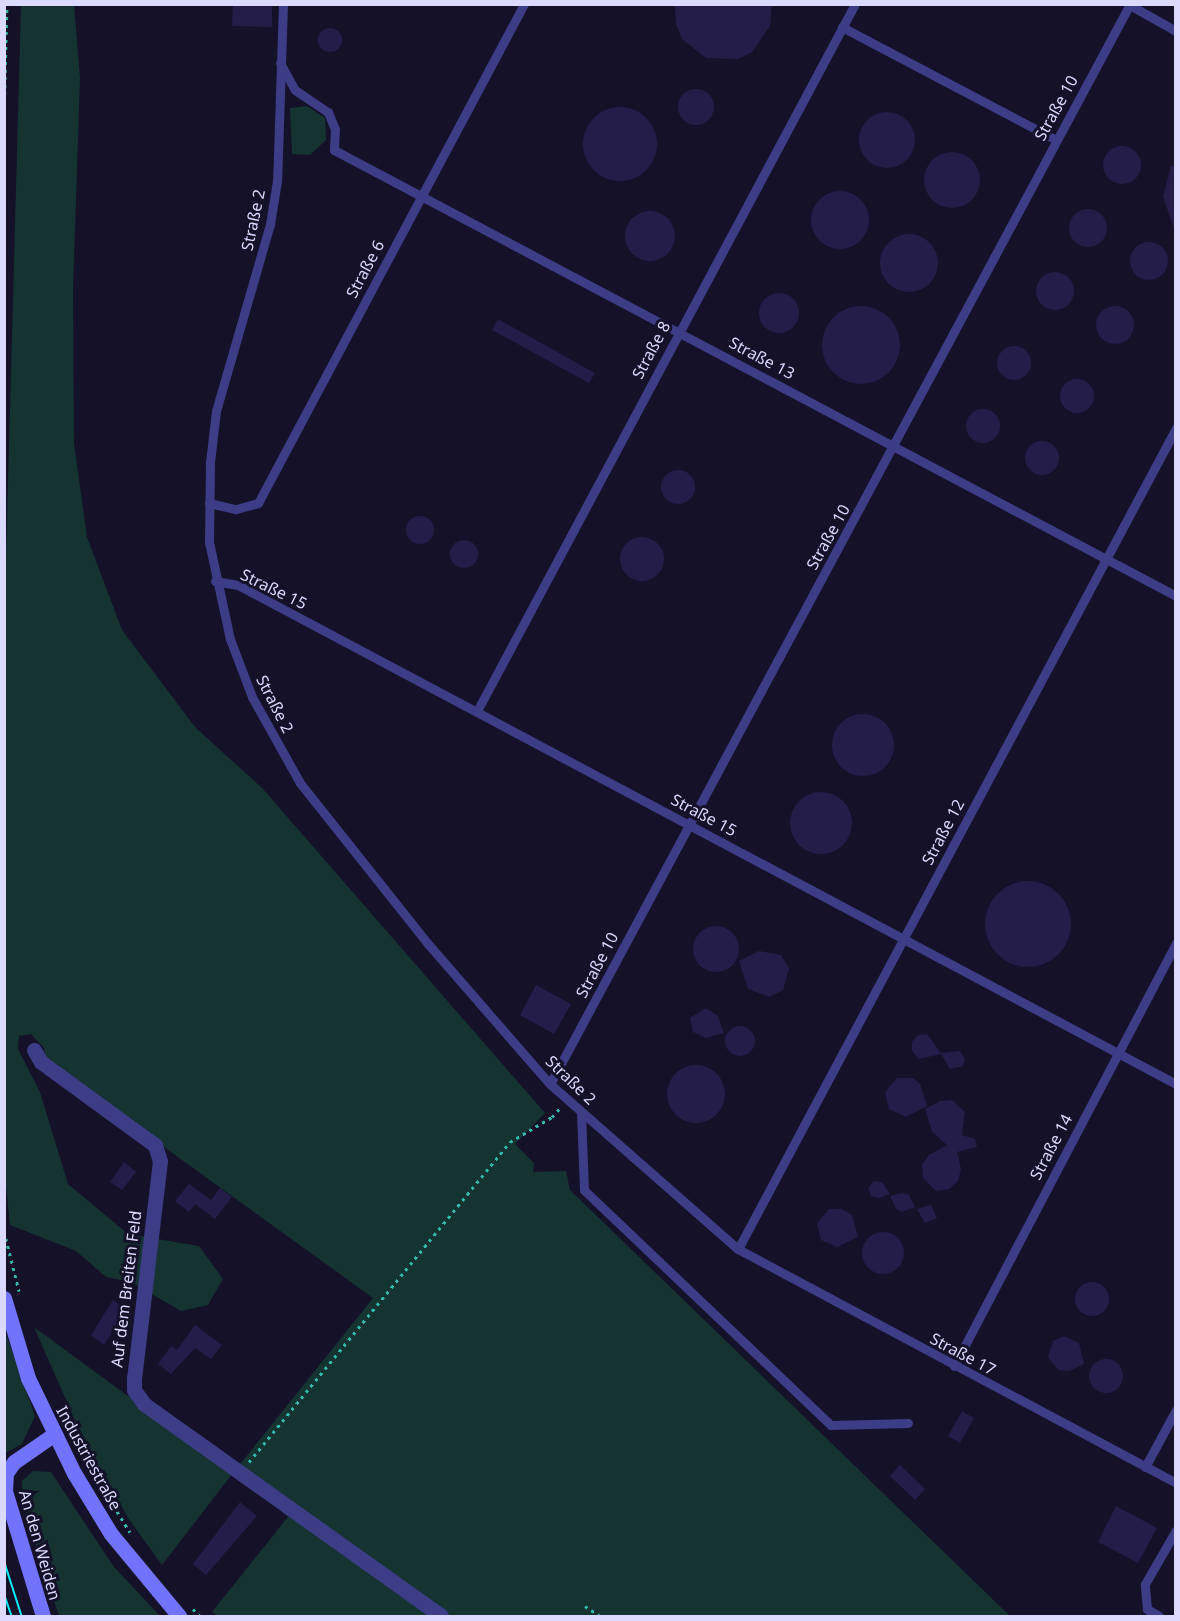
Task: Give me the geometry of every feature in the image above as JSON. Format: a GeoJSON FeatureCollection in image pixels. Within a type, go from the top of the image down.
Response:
{"type":"FeatureCollection","features":[{"type":"Feature","properties":{"kind":"main road","name":"Industriestraße"},"geometry":{"type":"LineString","coordinates":[[4,1298],[28,1378],[53,1435],[111,1534],[179,1617]]}},
{"type":"Feature","properties":{"kind":"main road","name":"An den Weiden"},"geometry":{"type":"LineString","coordinates":[[43,1617],[4,1491],[6,1473],[14,1462],[53,1435]]}},
{"type":"Feature","properties":{"kind":"street","name":"Auf dem Breiten Feld"},"geometry":{"type":"LineString","coordinates":[[33,1050],[40,1062],[155,1145],[160,1161],[134,1378],[134,1390],[144,1404],[441,1617]]}},
{"type":"Feature","properties":{"kind":"lane","name":"Straße 2"},"geometry":{"type":"LineString","coordinates":[[283,4],[277,181],[270,224],[216,411],[209,503],[209,542],[215,581],[230,639],[252,697],[300,783],[429,945],[550,1084],[738,1249]]}},
{"type":"Feature","properties":{"kind":"lane","name":"Straße 6"},"geometry":{"type":"LineString","coordinates":[[209,503],[236,509],[258,503],[524,4]]}},
{"type":"Feature","properties":{"kind":"lane","name":"Straße 8"},"geometry":{"type":"LineString","coordinates":[[477,711],[678,330],[855,4]]}},
{"type":"Feature","properties":{"kind":"lane"},"geometry":{"type":"LineString","coordinates":[[1129,5],[1176,31]]}},
{"type":"Feature","properties":{"kind":"lane","name":"Straße 10"},"geometry":{"type":"LineString","coordinates":[[550,1084],[1129,5]]}},
{"type":"Feature","properties":{"kind":"lane"},"geometry":{"type":"LineString","coordinates":[[842,27],[1056,140]]}},
{"type":"Feature","properties":{"kind":"lane","name":"Straße 13"},"geometry":{"type":"LineString","coordinates":[[280,63],[295,90],[328,112],[335,129],[334,150],[678,330],[1176,596]]}},
{"type":"Feature","properties":{"kind":"lane","name":"Straße 12"},"geometry":{"type":"LineString","coordinates":[[738,1249],[1176,428]]}},
{"type":"Feature","properties":{"kind":"lane","name":"Straße 15"},"geometry":{"type":"LineString","coordinates":[[215,581],[238,585],[1176,1084]]}},
{"type":"Feature","properties":{"kind":"lane","name":"Straße 14"},"geometry":{"type":"LineString","coordinates":[[954,1366],[1176,943]]}},
{"type":"Feature","properties":{"kind":"lane"},"geometry":{"type":"LineString","coordinates":[[581,1112],[584,1190],[831,1425],[908,1423]]}},
{"type":"Feature","properties":{"kind":"lane","name":"Straße 17"},"geometry":{"type":"LineString","coordinates":[[738,1249],[1176,1483]]}},
{"type":"Feature","properties":{"kind":"lane"},"geometry":{"type":"LineString","coordinates":[[1145,1467],[1176,1410]]}},
{"type":"Feature","properties":{"kind":"lane"},"geometry":{"type":"LineString","coordinates":[[1159,1617],[1147,1609],[1145,1584],[1176,1530]]}},
{"type":"Feature","properties":{"kind":"path"},"geometry":{"type":"LineString","coordinates":[[4,117],[7,4]]}},
{"type":"Feature","properties":{"kind":"path"},"geometry":{"type":"LineString","coordinates":[[243,1469],[510,1142],[552,1117],[566,1098]]}},
{"type":"Feature","properties":{"kind":"path"},"geometry":{"type":"LineString","coordinates":[[4,1231],[21,1302]]}},
{"type":"Feature","properties":{"kind":"path"},"geometry":{"type":"LineString","coordinates":[[112,1503],[137,1542]]}},
{"type":"Feature","properties":{"kind":"path"},"geometry":{"type":"LineString","coordinates":[[185,1600],[200,1617]]}},
{"type":"Feature","properties":{"kind":"path"},"geometry":{"type":"LineString","coordinates":[[585,1606],[600,1617]]}},
{"type":"Feature","properties":{"kind":"green space"},"geometry":{"type":"Polygon","coordinates":[[[21,5],[74,5],[80,78],[73,290],[74,443],[87,537],[122,630],[195,727],[263,789],[545,1113],[515,1144],[534,1163],[533,1172],[566,1171],[570,1190],[1010,1616],[217,1616],[212,1612],[288,1517],[237,1468],[373,1298],[45,1061],[44,1048],[31,1034],[19,1036],[18,1049],[40,1092],[68,1184],[128,1234],[199,1246],[223,1279],[208,1305],[181,1311],[131,1282],[106,1277],[76,1251],[10,1225],[4,1166],[4,630],[21,5]]]}},
{"type":"Feature","properties":{"kind":"green space"},"geometry":{"type":"Polygon","coordinates":[[[307,106],[325,118],[326,140],[310,155],[292,154],[290,108],[307,106]]]}},
{"type":"Feature","properties":{"kind":"green space"},"geometry":{"type":"Polygon","coordinates":[[[34,1327],[233,1473],[162,1565],[128,1518],[80,1432],[34,1327]]]}},
{"type":"Feature","properties":{"kind":"green space"},"geometry":{"type":"Polygon","coordinates":[[[4,1328],[35,1416],[22,1444],[5,1453],[4,1328]]]}},
{"type":"Feature","properties":{"kind":"green space"},"geometry":{"type":"Polygon","coordinates":[[[33,1471],[51,1472],[114,1567],[160,1616],[59,1616],[22,1502],[22,1481],[33,1471]]]}},
{"type":"Feature","properties":{"kind":"building"},"geometry":{"type":"Polygon","coordinates":[[[233,4],[272,4],[272,27],[232,26],[233,4]]]}},
{"type":"Feature","properties":{"kind":"building"},"geometry":{"type":"Polygon","coordinates":[[[675,4],[772,4],[770,26],[752,52],[738,59],[706,58],[682,39],[676,24],[675,4]]]}},
{"type":"Feature","properties":{"kind":"building"},"geometry":{"type":"Polygon","coordinates":[[[330,28],[338,32],[342,40],[338,48],[330,52],[322,48],[318,40],[322,32],[330,28]]]}},
{"type":"Feature","properties":{"kind":"building"},"geometry":{"type":"Polygon","coordinates":[[[696,89],[709,94],[714,107],[709,120],[696,125],[683,120],[678,107],[683,94],[696,89]]]}},
{"type":"Feature","properties":{"kind":"building"},"geometry":{"type":"Polygon","coordinates":[[[620,107],[634,110],[646,118],[654,130],[657,144],[654,158],[646,170],[634,178],[620,181],[606,178],[594,170],[586,158],[583,144],[586,130],[594,118],[606,110],[620,107]]]}},
{"type":"Feature","properties":{"kind":"building"},"geometry":{"type":"Polygon","coordinates":[[[882,112],[892,112],[907,120],[913,129],[915,140],[913,151],[907,160],[892,168],[882,168],[871,163],[864,156],[859,145],[859,135],[864,124],[871,117],[882,112]]]}},
{"type":"Feature","properties":{"kind":"building"},"geometry":{"type":"Polygon","coordinates":[[[1122,146],[1136,151],[1141,165],[1136,179],[1122,184],[1108,179],[1103,165],[1108,151],[1122,146]]]}},
{"type":"Feature","properties":{"kind":"building"},"geometry":{"type":"Polygon","coordinates":[[[947,152],[957,152],[972,160],[978,169],[980,180],[978,191],[972,200],[957,208],[947,208],[936,203],[929,196],[924,185],[924,175],[929,164],[936,157],[947,152]]]}},
{"type":"Feature","properties":{"kind":"building"},"geometry":{"type":"Polygon","coordinates":[[[1171,166],[1176,167],[1175,231],[1163,197],[1171,166]]]}},
{"type":"Feature","properties":{"kind":"building"},"geometry":{"type":"Polygon","coordinates":[[[840,191],[851,193],[864,204],[869,220],[867,231],[856,244],[840,249],[829,247],[816,236],[811,220],[813,209],[824,196],[840,191]]]}},
{"type":"Feature","properties":{"kind":"building"},"geometry":{"type":"Polygon","coordinates":[[[1088,209],[1102,214],[1107,228],[1102,242],[1088,247],[1074,242],[1069,228],[1074,214],[1088,209]]]}},
{"type":"Feature","properties":{"kind":"building"},"geometry":{"type":"Polygon","coordinates":[[[645,211],[655,211],[668,218],[675,231],[675,241],[668,254],[655,261],[645,261],[636,257],[629,250],[625,241],[625,231],[629,222],[636,215],[645,211]]]}},
{"type":"Feature","properties":{"kind":"building"},"geometry":{"type":"Polygon","coordinates":[[[909,234],[920,236],[933,247],[938,263],[936,274],[925,287],[909,292],[898,290],[885,279],[880,263],[882,252],[893,239],[909,234]]]}},
{"type":"Feature","properties":{"kind":"building"},"geometry":{"type":"Polygon","coordinates":[[[1149,242],[1163,247],[1168,261],[1163,275],[1149,280],[1135,275],[1130,261],[1135,247],[1149,242]]]}},
{"type":"Feature","properties":{"kind":"building"},"geometry":{"type":"Polygon","coordinates":[[[1055,272],[1069,277],[1074,291],[1069,305],[1055,310],[1041,305],[1036,291],[1041,277],[1055,272]]]}},
{"type":"Feature","properties":{"kind":"building"},"geometry":{"type":"Polygon","coordinates":[[[779,293],[787,294],[793,299],[798,305],[798,321],[793,327],[787,332],[779,333],[771,332],[765,327],[760,321],[759,313],[760,305],[765,299],[771,294],[779,293]]]}},
{"type":"Feature","properties":{"kind":"building"},"geometry":{"type":"Polygon","coordinates":[[[861,306],[876,309],[888,318],[897,330],[900,345],[897,360],[888,372],[876,381],[861,384],[846,381],[834,372],[825,360],[822,345],[825,330],[834,318],[846,309],[861,306]]]}},
{"type":"Feature","properties":{"kind":"building"},"geometry":{"type":"Polygon","coordinates":[[[1115,306],[1129,311],[1134,325],[1129,339],[1115,344],[1101,339],[1096,325],[1101,311],[1115,306]]]}},
{"type":"Feature","properties":{"kind":"building"},"geometry":{"type":"Polygon","coordinates":[[[498,319],[595,373],[589,383],[492,330],[498,319]]]}},
{"type":"Feature","properties":{"kind":"building"},"geometry":{"type":"Polygon","coordinates":[[[1014,346],[1026,351],[1031,363],[1026,375],[1014,380],[1002,375],[997,363],[1002,351],[1014,346]]]}},
{"type":"Feature","properties":{"kind":"building"},"geometry":{"type":"Polygon","coordinates":[[[1077,379],[1089,384],[1094,396],[1089,408],[1077,413],[1065,408],[1060,396],[1065,384],[1077,379]]]}},
{"type":"Feature","properties":{"kind":"building"},"geometry":{"type":"Polygon","coordinates":[[[983,409],[995,414],[1000,426],[995,438],[983,443],[971,438],[966,426],[971,414],[983,409]]]}},
{"type":"Feature","properties":{"kind":"building"},"geometry":{"type":"Polygon","coordinates":[[[1042,441],[1054,446],[1059,458],[1054,470],[1042,475],[1030,470],[1025,458],[1030,446],[1042,441]]]}},
{"type":"Feature","properties":{"kind":"building"},"geometry":{"type":"Polygon","coordinates":[[[678,470],[690,475],[695,487],[690,499],[678,504],[666,499],[661,487],[666,475],[678,470]]]}},
{"type":"Feature","properties":{"kind":"building"},"geometry":{"type":"Polygon","coordinates":[[[420,516],[430,520],[434,530],[430,540],[420,544],[410,540],[406,530],[410,520],[420,516]]]}},
{"type":"Feature","properties":{"kind":"building"},"geometry":{"type":"Polygon","coordinates":[[[642,537],[651,538],[658,543],[663,550],[663,568],[658,575],[651,580],[642,581],[633,580],[626,575],[621,568],[620,559],[621,550],[626,543],[633,538],[642,537]]]}},
{"type":"Feature","properties":{"kind":"building"},"geometry":{"type":"Polygon","coordinates":[[[464,540],[474,544],[478,554],[474,564],[464,568],[454,564],[450,554],[454,544],[464,540]]]}},
{"type":"Feature","properties":{"kind":"building"},"geometry":{"type":"Polygon","coordinates":[[[863,714],[875,716],[885,723],[892,733],[894,745],[892,757],[885,767],[875,774],[863,776],[851,774],[841,767],[834,757],[832,745],[834,733],[841,723],[851,716],[863,714]]]}},
{"type":"Feature","properties":{"kind":"building"},"geometry":{"type":"Polygon","coordinates":[[[821,792],[833,794],[843,801],[850,811],[852,823],[850,835],[843,845],[833,852],[821,854],[809,852],[799,845],[792,835],[790,823],[792,811],[799,801],[809,794],[821,792]]]}},
{"type":"Feature","properties":{"kind":"building"},"geometry":{"type":"Polygon","coordinates":[[[1028,881],[1052,888],[1064,900],[1071,924],[1064,948],[1052,960],[1028,967],[1004,960],[992,948],[985,924],[992,900],[1004,888],[1028,881]]]}},
{"type":"Feature","properties":{"kind":"building"},"geometry":{"type":"Polygon","coordinates":[[[716,926],[725,927],[733,932],[738,940],[738,958],[733,966],[725,971],[716,972],[707,971],[699,966],[694,958],[693,949],[694,940],[699,932],[707,927],[716,926]]]}},
{"type":"Feature","properties":{"kind":"building"},"geometry":{"type":"Polygon","coordinates":[[[759,951],[781,955],[789,968],[783,990],[769,997],[748,989],[739,961],[759,951]]]}},
{"type":"Feature","properties":{"kind":"building"},"geometry":{"type":"Polygon","coordinates":[[[536,985],[571,1004],[554,1034],[520,1015],[536,985]]]}},
{"type":"Feature","properties":{"kind":"building"},"geometry":{"type":"Polygon","coordinates":[[[706,1008],[718,1016],[724,1033],[706,1038],[693,1032],[690,1018],[706,1008]]]}},
{"type":"Feature","properties":{"kind":"building"},"geometry":{"type":"Polygon","coordinates":[[[740,1026],[751,1030],[755,1041],[751,1052],[740,1056],[729,1052],[725,1041],[729,1030],[740,1026]]]}},
{"type":"Feature","properties":{"kind":"building"},"geometry":{"type":"Polygon","coordinates":[[[927,1034],[941,1053],[960,1051],[965,1059],[963,1066],[950,1069],[941,1054],[919,1059],[912,1051],[912,1042],[918,1035],[927,1034]]]}},
{"type":"Feature","properties":{"kind":"building"},"geometry":{"type":"Polygon","coordinates":[[[696,1065],[707,1067],[720,1078],[725,1094],[723,1105],[712,1118],[696,1123],[685,1121],[672,1110],[667,1094],[669,1083],[680,1070],[696,1065]]]}},
{"type":"Feature","properties":{"kind":"building"},"geometry":{"type":"Polygon","coordinates":[[[897,1078],[913,1078],[920,1084],[927,1106],[906,1117],[889,1109],[885,1092],[897,1078]]]}},
{"type":"Feature","properties":{"kind":"building"},"geometry":{"type":"Polygon","coordinates":[[[952,1100],[965,1112],[962,1135],[975,1139],[977,1147],[957,1152],[961,1169],[958,1181],[949,1189],[936,1191],[923,1178],[922,1165],[929,1155],[947,1145],[932,1132],[925,1109],[940,1101],[952,1100]]]}},
{"type":"Feature","properties":{"kind":"building"},"geometry":{"type":"Polygon","coordinates":[[[124,1162],[136,1172],[122,1190],[110,1182],[124,1162]]]}},
{"type":"Feature","properties":{"kind":"building"},"geometry":{"type":"Polygon","coordinates":[[[874,1181],[882,1182],[890,1194],[879,1198],[871,1196],[868,1188],[874,1181]]]}},
{"type":"Feature","properties":{"kind":"building"},"geometry":{"type":"Polygon","coordinates":[[[189,1184],[211,1200],[220,1188],[232,1197],[215,1219],[195,1204],[189,1212],[175,1201],[189,1184]]]}},
{"type":"Feature","properties":{"kind":"building"},"geometry":{"type":"Polygon","coordinates":[[[902,1193],[909,1195],[915,1207],[902,1212],[896,1209],[890,1196],[902,1193]]]}},
{"type":"Feature","properties":{"kind":"building"},"geometry":{"type":"Polygon","coordinates":[[[931,1205],[937,1218],[925,1223],[917,1209],[931,1205]]]}},
{"type":"Feature","properties":{"kind":"building"},"geometry":{"type":"Polygon","coordinates":[[[829,1209],[841,1209],[852,1215],[858,1237],[837,1247],[821,1240],[817,1223],[829,1209]]]}},
{"type":"Feature","properties":{"kind":"building"},"geometry":{"type":"Polygon","coordinates":[[[883,1232],[898,1238],[904,1253],[898,1268],[883,1274],[868,1268],[862,1253],[868,1238],[883,1232]]]}},
{"type":"Feature","properties":{"kind":"building"},"geometry":{"type":"Polygon","coordinates":[[[1092,1282],[1104,1287],[1109,1299],[1104,1311],[1092,1316],[1080,1311],[1075,1299],[1080,1287],[1092,1282]]]}},
{"type":"Feature","properties":{"kind":"building"},"geometry":{"type":"Polygon","coordinates":[[[113,1300],[127,1310],[104,1345],[91,1335],[113,1300]]]}},
{"type":"Feature","properties":{"kind":"building"},"geometry":{"type":"Polygon","coordinates":[[[195,1325],[222,1345],[211,1359],[195,1348],[171,1374],[158,1364],[171,1346],[177,1350],[195,1325]]]}},
{"type":"Feature","properties":{"kind":"building"},"geometry":{"type":"Polygon","coordinates":[[[1064,1336],[1079,1343],[1084,1364],[1069,1371],[1058,1370],[1048,1357],[1053,1341],[1064,1336]]]}},
{"type":"Feature","properties":{"kind":"building"},"geometry":{"type":"Polygon","coordinates":[[[1106,1359],[1118,1364],[1123,1376],[1118,1388],[1106,1393],[1094,1388],[1089,1376],[1094,1364],[1106,1359]]]}},
{"type":"Feature","properties":{"kind":"building"},"geometry":{"type":"Polygon","coordinates":[[[962,1411],[974,1418],[960,1443],[948,1436],[962,1411]]]}},
{"type":"Feature","properties":{"kind":"building"},"geometry":{"type":"Polygon","coordinates":[[[900,1465],[925,1489],[915,1500],[890,1476],[900,1465]]]}},
{"type":"Feature","properties":{"kind":"building"},"geometry":{"type":"Polygon","coordinates":[[[240,1502],[257,1516],[206,1575],[193,1564],[240,1502]]]}},
{"type":"Feature","properties":{"kind":"building"},"geometry":{"type":"Polygon","coordinates":[[[1116,1506],[1157,1528],[1138,1563],[1098,1542],[1116,1506]]]}},
{"type":"Feature","properties":{"kind":"tram line"},"geometry":{"type":"LineString","coordinates":[[4,1560],[22,1616]]}},
{"type":"Feature","properties":{"kind":"tram line"},"geometry":{"type":"LineString","coordinates":[[4,1593],[12,1616]]}}]}
